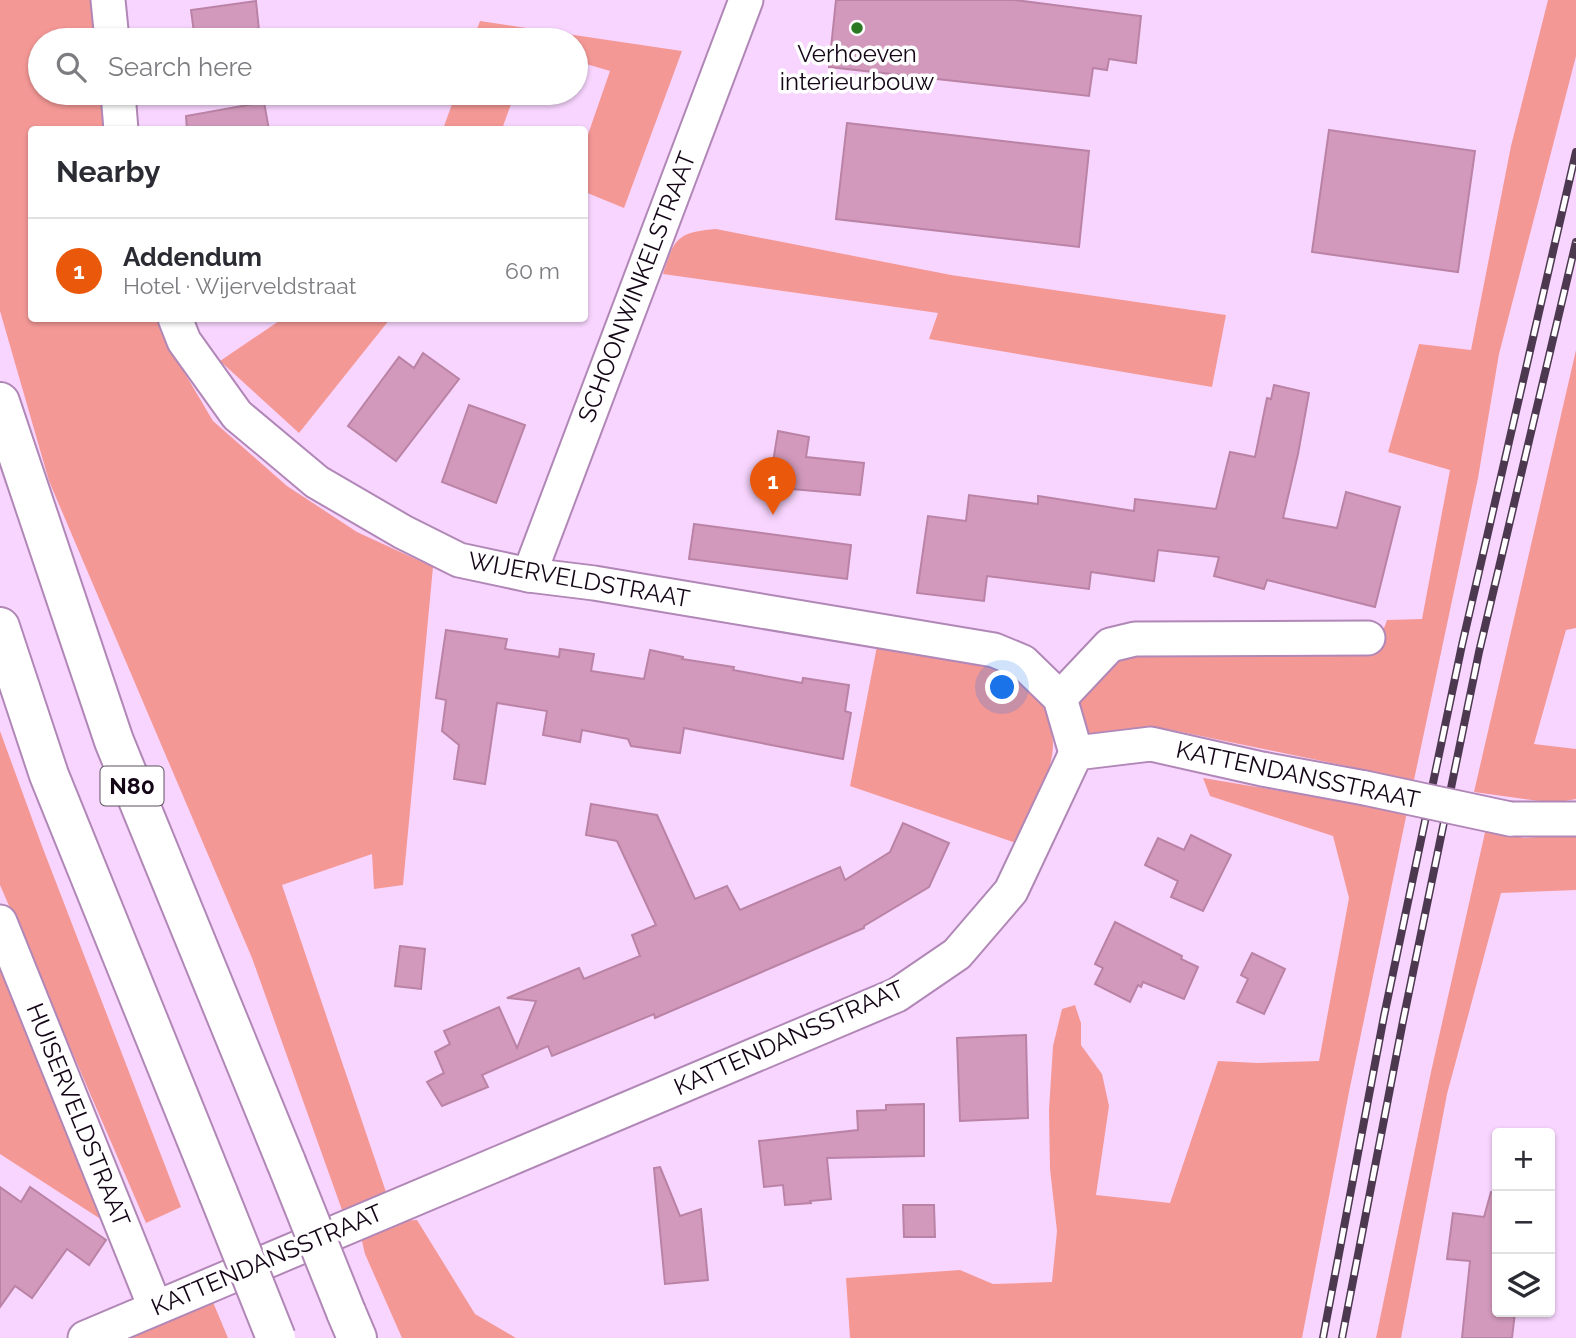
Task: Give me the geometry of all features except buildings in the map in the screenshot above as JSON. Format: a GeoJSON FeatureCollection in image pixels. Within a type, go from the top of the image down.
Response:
{"type":"FeatureCollection","features":[{"type":"Feature","properties":{"kind":"highway","name":"N80"},"geometry":{"type":"LineString","coordinates":[[0,402],[114,741],[352,1325]]}},
{"type":"Feature","properties":{"kind":"highway","name":"N80"},"geometry":{"type":"LineString","coordinates":[[0,627],[49,775],[275,1338]]}},
{"type":"Feature","properties":{"kind":"street"},"geometry":{"type":"LineString","coordinates":[[108,0],[111,28]]}},
{"type":"Feature","properties":{"kind":"street","name":"SCHOONWINKELSTRAAT"},"geometry":{"type":"LineString","coordinates":[[529,575],[746,0]]}},
{"type":"Feature","properties":{"kind":"street"},"geometry":{"type":"LineString","coordinates":[[118,105],[121,126]]}},
{"type":"Feature","properties":{"kind":"street","name":"WIJERVELDSTRAAT"},"geometry":{"type":"LineString","coordinates":[[177,322],[184,341],[237,415],[317,482],[403,532],[459,560],[529,575],[594,583],[994,650],[1023,662],[1060,698],[1076,753]]}},
{"type":"Feature","properties":{"kind":"street"},"geometry":{"type":"LineString","coordinates":[[1060,698],[1110,645],[1135,639],[1367,638]]}},
{"type":"Feature","properties":{"kind":"street","name":"KATTENDANSSTRAAT"},"geometry":{"type":"LineString","coordinates":[[85,1338],[897,995],[957,954],[1011,891],[1076,753],[1151,744],[1510,819],[1576,819]]}},
{"type":"Feature","properties":{"kind":"street","name":"HUISERVELDSTRAAT"},"geometry":{"type":"LineString","coordinates":[[0,922],[155,1307]]}},
{"type":"Feature","properties":{"kind":"shaded area"},"geometry":{"type":"Polygon","coordinates":[[[0,0],[93,0],[96,28],[28,28],[28,105],[103,105],[105,126],[28,126],[28,322],[160,322],[177,360],[213,421],[287,486],[357,532],[433,567],[403,885],[374,889],[372,854],[282,885],[386,1192],[342,1210],[252,958],[49,481],[0,311],[0,0]]]}},
{"type":"Feature","properties":{"kind":"shaded area"},"geometry":{"type":"Polygon","coordinates":[[[1548,0],[1576,0],[1576,56],[1499,354],[1478,478],[1414,780],[1167,729],[1119,731],[1093,737],[1085,730],[1075,700],[1124,652],[1375,653],[1387,620],[1422,619],[1450,470],[1388,452],[1419,344],[1471,350],[1511,146],[1548,0]]]}},
{"type":"Feature","properties":{"kind":"shaded area"},"geometry":{"type":"Polygon","coordinates":[[[480,21],[527,28],[477,28],[480,21]]]}},
{"type":"Feature","properties":{"kind":"shaded area"},"geometry":{"type":"Polygon","coordinates":[[[588,37],[682,51],[624,208],[588,193],[588,134],[610,71],[588,65],[588,37]]]}},
{"type":"Feature","properties":{"kind":"shaded area"},"geometry":{"type":"Polygon","coordinates":[[[452,105],[511,105],[503,126],[444,126],[452,105]]]}},
{"type":"Feature","properties":{"kind":"shaded area"},"geometry":{"type":"Polygon","coordinates":[[[716,229],[951,275],[1226,315],[1212,387],[929,339],[938,313],[663,274],[679,239],[693,232],[716,229]]]}},
{"type":"Feature","properties":{"kind":"shaded area"},"geometry":{"type":"Polygon","coordinates":[[[278,322],[388,322],[299,433],[220,361],[278,322]]]}},
{"type":"Feature","properties":{"kind":"shaded area"},"geometry":{"type":"Polygon","coordinates":[[[1576,350],[1576,628],[1566,630],[1534,744],[1576,749],[1576,799],[1554,803],[1474,792],[1576,350]]]}},
{"type":"Feature","properties":{"kind":"shaded area"},"geometry":{"type":"Polygon","coordinates":[[[877,646],[950,655],[1003,668],[1017,675],[1037,696],[1050,725],[1052,756],[1039,795],[1016,843],[850,786],[877,646]]]}},
{"type":"Feature","properties":{"kind":"shaded area"},"geometry":{"type":"Polygon","coordinates":[[[0,731],[181,1207],[146,1223],[0,885],[0,731]]]}},
{"type":"Feature","properties":{"kind":"shaded area"},"geometry":{"type":"Polygon","coordinates":[[[1203,778],[1407,812],[1302,1338],[850,1338],[846,1278],[960,1270],[993,1284],[1052,1282],[1057,1231],[1050,1169],[1049,1110],[1053,1046],[1062,1009],[1075,1005],[1081,1023],[1081,1045],[1102,1074],[1109,1106],[1096,1195],[1170,1203],[1218,1061],[1319,1061],[1349,898],[1333,836],[1210,796],[1203,778]]]}},
{"type":"Feature","properties":{"kind":"shaded area"},"geometry":{"type":"Polygon","coordinates":[[[1486,828],[1524,838],[1576,834],[1576,890],[1501,893],[1447,1094],[1401,1338],[1376,1338],[1431,1072],[1486,828]]]}},
{"type":"Feature","properties":{"kind":"shaded area"},"geometry":{"type":"Polygon","coordinates":[[[0,944],[115,1201],[99,1218],[0,1154],[0,944]]]}},
{"type":"Feature","properties":{"kind":"shaded area"},"geometry":{"type":"Polygon","coordinates":[[[417,1220],[475,1314],[516,1338],[402,1338],[365,1254],[361,1237],[397,1221],[417,1220]]]}},
{"type":"Feature","properties":{"kind":"shaded area"},"geometry":{"type":"Polygon","coordinates":[[[210,1295],[228,1338],[116,1338],[210,1295]]]}},
{"type":"Feature","properties":{"kind":"railway"},"geometry":{"type":"LineString","coordinates":[[1323,1338],[1384,1016],[1462,645],[1576,152]]}},
{"type":"Feature","properties":{"kind":"railway"},"geometry":{"type":"LineString","coordinates":[[1342,1338],[1403,1021],[1479,652],[1576,242]]}},
{"type":"Feature","properties":{"kind":"place","name":"Verhoeven interieurbouw"},"geometry":{"type":"Point","coordinates":[857,28]}},
{"type":"Feature","properties":{"kind":"place","name":"Addendum"},"geometry":{"type":"Point","coordinates":[773,515]}}]}
